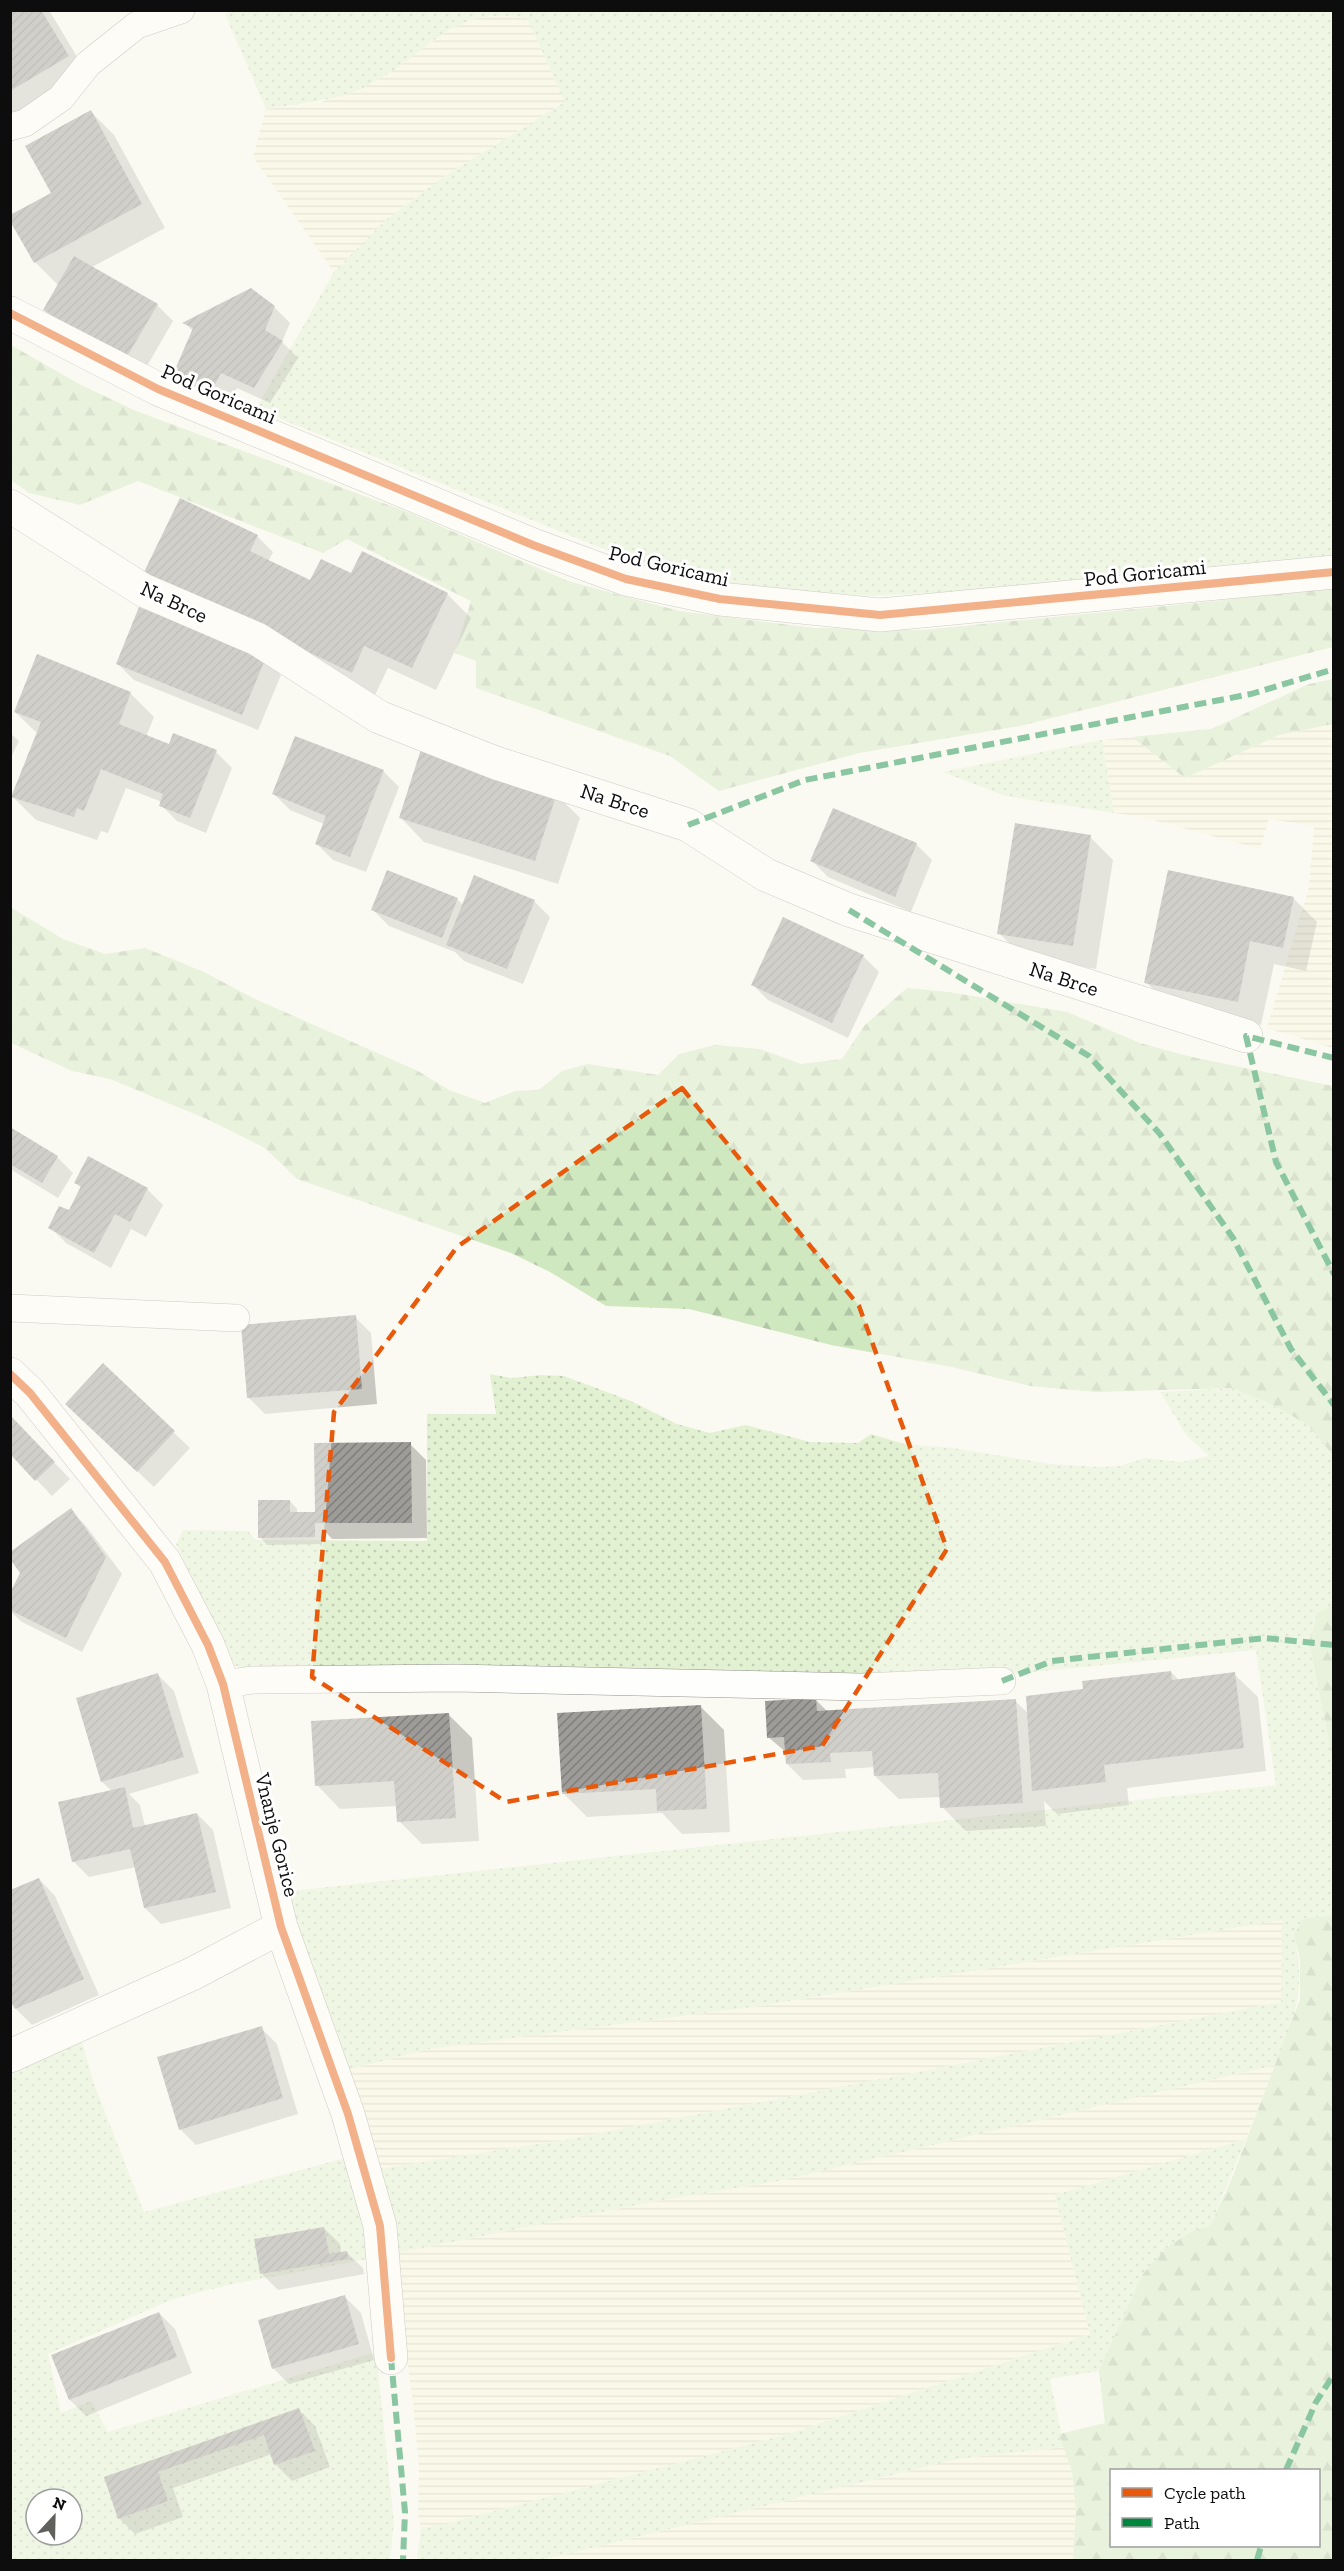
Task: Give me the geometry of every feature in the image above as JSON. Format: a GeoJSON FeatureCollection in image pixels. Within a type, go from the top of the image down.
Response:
{"type":"FeatureCollection","features":[{"type":"Feature","properties":{"kind":"street","name":"Pod Goricami"},"geometry":{"type":"LineString","coordinates":[[10,313],[158,389],[533,545],[626,579],[720,598],[880,615],[1334,572]]}},
{"type":"Feature","properties":{"kind":"street","name":"Na Brce"},"geometry":{"type":"LineString","coordinates":[[10,506],[143,590],[257,639],[379,717],[496,763],[688,825],[766,874],[849,910],[1246,1036]]}},
{"type":"Feature","properties":{"kind":"street","name":"Vnanje Gorice"},"geometry":{"type":"LineString","coordinates":[[10,1374],[30,1393],[165,1562],[208,1645],[223,1684],[281,1927],[348,2114],[380,2226],[392,2358]]}},
{"type":"Feature","properties":{"kind":"street"},"geometry":{"type":"LineString","coordinates":[[10,2056],[192,1974],[281,1927]]}},
{"type":"Feature","properties":{"kind":"lane"},"geometry":{"type":"LineString","coordinates":[[10,127],[26,123],[61,98],[88,64],[137,25],[181,10]]}},
{"type":"Feature","properties":{"kind":"lane"},"geometry":{"type":"LineString","coordinates":[[10,1308],[236,1318]]}},
{"type":"Feature","properties":{"kind":"lane"},"geometry":{"type":"LineString","coordinates":[[223,1684],[253,1680],[456,1678],[861,1688],[1002,1681]]}},
{"type":"Feature","properties":{"kind":"highlighted area"},"geometry":{"type":"Polygon","coordinates":[[[682,1088],[859,1306],[947,1549],[822,1746],[506,1802],[312,1677],[334,1412],[457,1247],[682,1088]]]}},
{"type":"Feature","properties":{"kind":"green space"},"geometry":{"type":"Polygon","coordinates":[[[233,10],[1333,11],[1333,555],[1197,573],[1005,590],[869,596],[728,585],[651,568],[256,409],[334,272],[388,218],[445,176],[565,102],[527,18],[501,16],[480,18],[461,24],[396,69],[363,88],[336,97],[266,109],[225,14],[233,10]]]}},
{"type":"Feature","properties":{"kind":"green space"},"geometry":{"type":"Polygon","coordinates":[[[507,15],[527,18],[565,102],[445,176],[388,218],[334,272],[253,157],[266,109],[319,103],[376,81],[456,25],[478,17],[507,15]]]}},
{"type":"Feature","properties":{"kind":"green space"},"geometry":{"type":"Polygon","coordinates":[[[11,345],[79,384],[136,411],[410,513],[568,581],[679,611],[815,628],[923,630],[1216,601],[1333,584],[1333,647],[1020,726],[859,753],[719,791],[670,756],[476,688],[476,661],[455,653],[471,601],[347,539],[323,553],[138,481],[80,505],[29,493],[11,480],[11,345]]]}},
{"type":"Feature","properties":{"kind":"green space"},"geometry":{"type":"Polygon","coordinates":[[[1333,679],[1333,724],[1279,735],[1185,778],[1132,737],[1211,729],[1309,684],[1333,679]]]}},
{"type":"Feature","properties":{"kind":"green space"},"geometry":{"type":"Polygon","coordinates":[[[1333,724],[1333,1048],[1267,1028],[1309,887],[1314,826],[1269,819],[1260,849],[1142,817],[1114,813],[1102,740],[1132,737],[1185,778],[1279,735],[1333,724]]]}},
{"type":"Feature","properties":{"kind":"green space"},"geometry":{"type":"Polygon","coordinates":[[[1102,740],[1114,813],[1005,796],[943,772],[1102,740]]]}},
{"type":"Feature","properties":{"kind":"green space"},"geometry":{"type":"Polygon","coordinates":[[[10,907],[63,939],[105,954],[145,948],[204,972],[253,998],[418,1071],[449,1090],[485,1103],[515,1091],[539,1090],[562,1071],[588,1064],[658,1075],[679,1054],[715,1045],[760,1049],[801,1064],[842,1059],[865,1025],[907,988],[949,992],[1067,1012],[1140,1043],[1192,1057],[1333,1086],[1333,1455],[1308,1425],[1269,1403],[1231,1388],[1096,1392],[1030,1386],[952,1367],[831,1345],[689,1309],[606,1306],[550,1272],[511,1253],[297,1179],[265,1148],[209,1120],[110,1079],[72,1071],[11,1043],[10,907]]]}},
{"type":"Feature","properties":{"kind":"green space"},"geometry":{"type":"Polygon","coordinates":[[[490,1374],[512,1378],[541,1375],[564,1376],[631,1401],[677,1424],[710,1433],[746,1425],[810,1442],[858,1443],[871,1434],[904,1444],[953,1448],[1051,1464],[1120,1466],[1145,1458],[1181,1462],[1209,1456],[1186,1435],[1160,1392],[1231,1388],[1269,1403],[1308,1425],[1334,1455],[1333,1604],[1318,1613],[1309,1643],[1333,1760],[1333,1915],[1303,1919],[1294,1935],[1299,1971],[1297,2002],[1275,2065],[779,2181],[662,2200],[392,2254],[379,2169],[564,2140],[1281,2002],[1282,1920],[759,2006],[429,2049],[343,2071],[282,1892],[1276,1785],[1256,1650],[1014,1674],[249,1669],[227,1664],[223,1645],[176,1544],[183,1530],[248,1531],[255,1540],[427,1541],[427,1414],[496,1414],[490,1374]]]}},
{"type":"Feature","properties":{"kind":"green space"},"geometry":{"type":"Polygon","coordinates":[[[1333,1604],[1333,1760],[1309,1642],[1318,1613],[1333,1604]]]}},
{"type":"Feature","properties":{"kind":"green space"},"geometry":{"type":"Polygon","coordinates":[[[1333,1915],[1333,2560],[1073,2560],[1076,2512],[1072,2471],[1059,2434],[1105,2423],[1099,2371],[1143,2274],[1166,2248],[1191,2232],[1210,2226],[1232,2178],[1300,1999],[1300,1959],[1294,1935],[1303,1919],[1333,1915]]]}},
{"type":"Feature","properties":{"kind":"green space"},"geometry":{"type":"Polygon","coordinates":[[[1282,1920],[1281,2002],[564,2140],[379,2169],[343,2071],[429,2049],[759,2006],[1282,1920]]]}},
{"type":"Feature","properties":{"kind":"green space"},"geometry":{"type":"Polygon","coordinates":[[[82,2042],[94,2084],[144,2212],[349,2157],[366,2233],[368,2259],[228,2285],[173,2299],[48,2354],[61,2413],[91,2401],[108,2432],[376,2352],[394,2522],[390,2560],[11,2560],[11,2068],[82,2042]]]}},
{"type":"Feature","properties":{"kind":"green space"},"geometry":{"type":"Polygon","coordinates":[[[1275,2065],[1246,2139],[1055,2195],[1090,2334],[788,2434],[449,2523],[421,2528],[418,2515],[419,2467],[413,2402],[392,2254],[662,2200],[779,2181],[1275,2065]]]}},
{"type":"Feature","properties":{"kind":"green space"},"geometry":{"type":"Polygon","coordinates":[[[1246,2139],[1210,2226],[1191,2232],[1115,2337],[1099,2371],[1050,2379],[1064,2447],[958,2459],[542,2560],[417,2560],[421,2528],[449,2523],[788,2434],[1090,2334],[1055,2195],[1246,2139]]]}},
{"type":"Feature","properties":{"kind":"green space"},"geometry":{"type":"Polygon","coordinates":[[[1064,2447],[1072,2471],[1076,2512],[1073,2560],[542,2560],[958,2459],[1064,2447]]]}},
{"type":"Feature","properties":{"kind":"building"},"geometry":{"type":"Polygon","coordinates":[[[10,10],[41,10],[69,56],[10,91],[10,10]]]}},
{"type":"Feature","properties":{"kind":"building"},"geometry":{"type":"Polygon","coordinates":[[[91,110],[142,204],[34,263],[10,221],[10,215],[51,193],[25,146],[91,110]]]}},
{"type":"Feature","properties":{"kind":"building"},"geometry":{"type":"Polygon","coordinates":[[[74,256],[158,304],[126,358],[43,310],[74,256]]]}},
{"type":"Feature","properties":{"kind":"building"},"geometry":{"type":"Polygon","coordinates":[[[251,288],[275,306],[265,330],[283,341],[254,388],[221,373],[213,388],[174,372],[193,328],[182,323],[251,288]]]}},
{"type":"Feature","properties":{"kind":"building"},"geometry":{"type":"Polygon","coordinates":[[[180,498],[258,535],[250,551],[310,580],[321,559],[351,573],[362,551],[448,593],[412,668],[364,646],[352,673],[144,572],[180,498]]]}},
{"type":"Feature","properties":{"kind":"building"},"geometry":{"type":"Polygon","coordinates":[[[139,607],[266,657],[242,715],[116,664],[139,607]]]}},
{"type":"Feature","properties":{"kind":"building"},"geometry":{"type":"Polygon","coordinates":[[[37,654],[131,692],[119,724],[169,744],[173,733],[217,750],[190,818],[159,806],[163,794],[101,769],[84,811],[77,808],[74,817],[11,797],[41,722],[14,712],[37,654]]]}},
{"type":"Feature","properties":{"kind":"building"},"geometry":{"type":"Polygon","coordinates":[[[295,736],[384,770],[350,857],[315,844],[326,816],[272,794],[295,736]]]}},
{"type":"Feature","properties":{"kind":"building"},"geometry":{"type":"Polygon","coordinates":[[[421,749],[557,793],[535,861],[399,818],[421,749]]]}},
{"type":"Feature","properties":{"kind":"building"},"geometry":{"type":"Polygon","coordinates":[[[833,808],[917,843],[895,897],[810,861],[833,808]]]}},
{"type":"Feature","properties":{"kind":"building"},"geometry":{"type":"Polygon","coordinates":[[[1015,823],[1091,835],[1073,946],[997,934],[1015,823]]]}},
{"type":"Feature","properties":{"kind":"building"},"geometry":{"type":"Polygon","coordinates":[[[387,870],[458,898],[442,938],[371,910],[387,870]]]}},
{"type":"Feature","properties":{"kind":"building"},"geometry":{"type":"Polygon","coordinates":[[[1168,870],[1294,897],[1283,948],[1250,941],[1238,1002],[1144,983],[1168,870]]]}},
{"type":"Feature","properties":{"kind":"building"},"geometry":{"type":"Polygon","coordinates":[[[474,875],[535,900],[507,969],[446,945],[474,875]]]}},
{"type":"Feature","properties":{"kind":"building"},"geometry":{"type":"Polygon","coordinates":[[[783,917],[864,955],[832,1023],[751,985],[783,917]]]}},
{"type":"Feature","properties":{"kind":"building"},"geometry":{"type":"Polygon","coordinates":[[[10,1127],[58,1156],[42,1183],[10,1164],[10,1127]]]}},
{"type":"Feature","properties":{"kind":"building"},"geometry":{"type":"Polygon","coordinates":[[[88,1156],[148,1188],[130,1222],[115,1214],[94,1253],[48,1228],[59,1206],[69,1210],[81,1186],[74,1183],[88,1156]]]}},
{"type":"Feature","properties":{"kind":"building"},"geometry":{"type":"Polygon","coordinates":[[[356,1315],[362,1389],[247,1398],[241,1325],[356,1315]]]}},
{"type":"Feature","properties":{"kind":"building"},"geometry":{"type":"Polygon","coordinates":[[[103,1363],[175,1431],[137,1472],[65,1404],[103,1363]]]}},
{"type":"Feature","properties":{"kind":"building"},"geometry":{"type":"Polygon","coordinates":[[[10,1415],[55,1462],[35,1481],[10,1454],[10,1415]]]}},
{"type":"Feature","properties":{"kind":"building"},"geometry":{"type":"Polygon","coordinates":[[[411,1442],[412,1523],[315,1523],[315,1537],[258,1538],[258,1500],[290,1500],[290,1512],[315,1512],[314,1443],[411,1442]]]}},
{"type":"Feature","properties":{"kind":"building"},"geometry":{"type":"Polygon","coordinates":[[[71,1508],[106,1557],[66,1638],[10,1610],[10,1593],[20,1573],[10,1559],[10,1552],[71,1508]]]}},
{"type":"Feature","properties":{"kind":"building"},"geometry":{"type":"Polygon","coordinates":[[[1171,1671],[1172,1680],[1235,1672],[1244,1748],[1104,1765],[1106,1782],[1032,1791],[1026,1696],[1083,1689],[1082,1681],[1171,1671]]]}},
{"type":"Feature","properties":{"kind":"building"},"geometry":{"type":"Polygon","coordinates":[[[158,1673],[184,1757],[101,1782],[76,1698],[158,1673]]]}},
{"type":"Feature","properties":{"kind":"building"},"geometry":{"type":"Polygon","coordinates":[[[816,1698],[817,1711],[1016,1699],[1023,1803],[940,1808],[938,1773],[874,1776],[872,1751],[830,1753],[831,1762],[786,1764],[784,1737],[767,1738],[765,1701],[816,1698]]]}},
{"type":"Feature","properties":{"kind":"building"},"geometry":{"type":"Polygon","coordinates":[[[701,1705],[707,1809],[657,1811],[656,1789],[562,1794],[557,1713],[701,1705]]]}},
{"type":"Feature","properties":{"kind":"building"},"geometry":{"type":"Polygon","coordinates":[[[449,1713],[456,1818],[397,1822],[394,1781],[315,1786],[311,1721],[449,1713]]]}},
{"type":"Feature","properties":{"kind":"building"},"geometry":{"type":"Polygon","coordinates":[[[125,1787],[133,1828],[197,1813],[216,1892],[144,1908],[130,1849],[72,1862],[58,1802],[125,1787]]]}},
{"type":"Feature","properties":{"kind":"building"},"geometry":{"type":"Polygon","coordinates":[[[39,1878],[84,1979],[15,2009],[10,2000],[10,1890],[39,1878]]]}},
{"type":"Feature","properties":{"kind":"building"},"geometry":{"type":"Polygon","coordinates":[[[262,2026],[283,2098],[179,2130],[157,2057],[262,2026]]]}},
{"type":"Feature","properties":{"kind":"building"},"geometry":{"type":"Polygon","coordinates":[[[324,2227],[329,2254],[347,2251],[349,2259],[260,2274],[254,2239],[324,2227]]]}},
{"type":"Feature","properties":{"kind":"building"},"geometry":{"type":"Polygon","coordinates":[[[345,2295],[359,2344],[272,2369],[258,2320],[345,2295]]]}},
{"type":"Feature","properties":{"kind":"building"},"geometry":{"type":"Polygon","coordinates":[[[159,2312],[177,2357],[69,2400],[51,2355],[159,2312]]]}},
{"type":"Feature","properties":{"kind":"building"},"geometry":{"type":"Polygon","coordinates":[[[299,2408],[315,2451],[274,2465],[264,2435],[158,2472],[168,2501],[118,2519],[104,2477],[299,2408]]]}},
{"type":"Feature","properties":{"kind":"marked path"},"geometry":{"type":"LineString","coordinates":[[688,825],[805,780],[1251,694],[1334,669]]}},
{"type":"Feature","properties":{"kind":"marked path"},"geometry":{"type":"LineString","coordinates":[[849,910],[1089,1056],[1160,1134],[1233,1238],[1291,1349],[1334,1405]]}},
{"type":"Feature","properties":{"kind":"marked path"},"geometry":{"type":"LineString","coordinates":[[1334,1058],[1246,1036],[1276,1162],[1334,1274]]}},
{"type":"Feature","properties":{"kind":"marked path"},"geometry":{"type":"LineString","coordinates":[[1002,1681],[1052,1661],[1265,1638],[1334,1645]]}},
{"type":"Feature","properties":{"kind":"marked path"},"geometry":{"type":"LineString","coordinates":[[391,2358],[405,2512],[403,2560]]}},
{"type":"Feature","properties":{"kind":"marked path"},"geometry":{"type":"LineString","coordinates":[[1286,2469],[1316,2402],[1334,2374]]}},
{"type":"Feature","properties":{"kind":"marked path"},"geometry":{"type":"LineString","coordinates":[[1257,2560],[1261,2547]]}},
{"type":"Feature","properties":{"kind":"cycle path"},"geometry":{"type":"LineString","coordinates":[[10,313],[158,389],[533,545],[626,579],[720,599],[880,615],[1334,572]]}},
{"type":"Feature","properties":{"kind":"cycle path"},"geometry":{"type":"LineString","coordinates":[[10,1374],[30,1393],[165,1562],[208,1645],[223,1684],[281,1927],[348,2114],[380,2226],[391,2358]]}}]}
